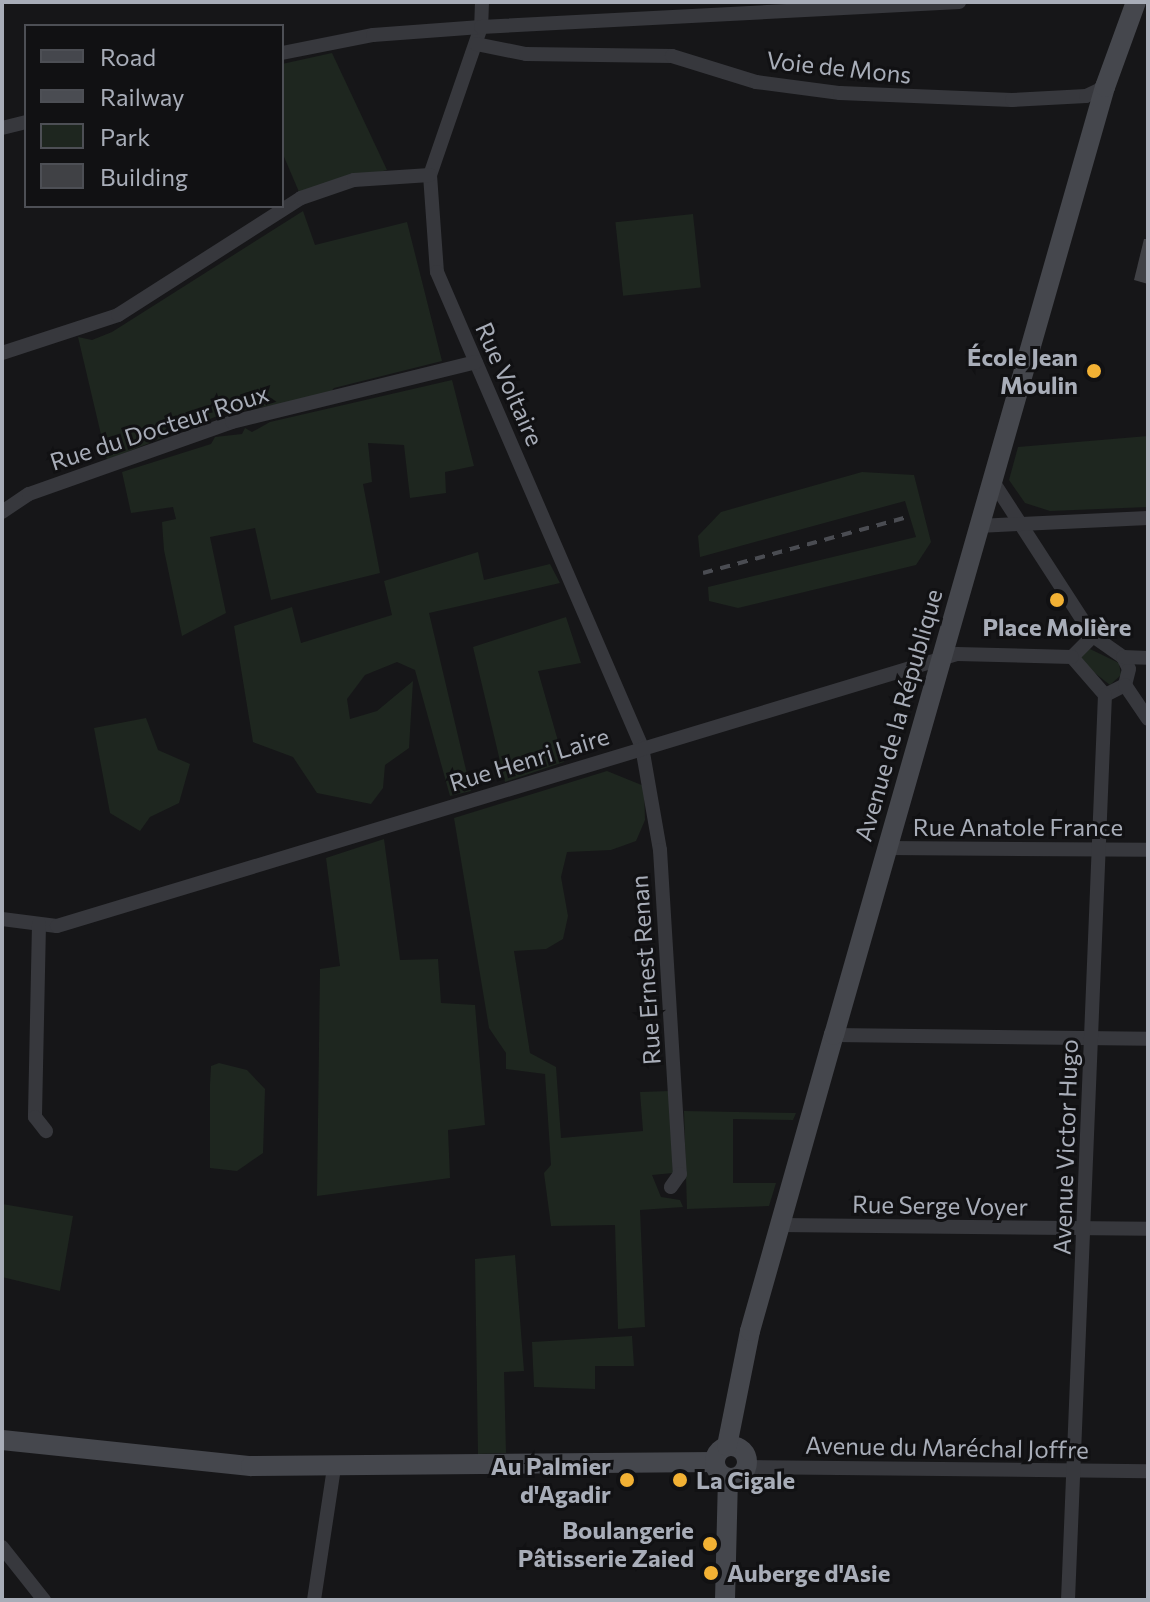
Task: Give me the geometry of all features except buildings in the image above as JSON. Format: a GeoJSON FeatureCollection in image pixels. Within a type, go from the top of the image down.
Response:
{"type":"FeatureCollection","features":[{"type":"Feature","properties":{"kind":"main road","name":"Avenue de la République"},"geometry":{"type":"LineString","coordinates":[[721,1454],[780,1225],[978,526],[1105,87],[1136,2]]}},
{"type":"Feature","properties":{"kind":"main road"},"geometry":{"type":"LineString","coordinates":[[2,1440],[119,1453],[334,1468],[743,1451],[746,1467],[728,1478]]}},
{"type":"Feature","properties":{"kind":"main road"},"geometry":{"type":"LineString","coordinates":[[721,1454],[728,1478],[725,1600]]}},
{"type":"Feature","properties":{"kind":"street","name":"Rue Voltaire"},"geometry":{"type":"LineString","coordinates":[[482,2],[481,27],[476,44],[430,175],[437,272],[642,747]]}},
{"type":"Feature","properties":{"kind":"street"},"geometry":{"type":"LineString","coordinates":[[284,53],[373,35],[858,5],[959,2]]}},
{"type":"Feature","properties":{"kind":"street","name":"Voie de Mons"},"geometry":{"type":"LineString","coordinates":[[476,44],[526,54],[672,56],[756,82],[828,92],[1012,100],[1086,96],[1105,87]]}},
{"type":"Feature","properties":{"kind":"street"},"geometry":{"type":"LineString","coordinates":[[2,128],[24,122]]}},
{"type":"Feature","properties":{"kind":"street"},"geometry":{"type":"LineString","coordinates":[[2,353],[118,315],[301,198],[354,180],[430,175]]}},
{"type":"Feature","properties":{"kind":"street","name":"Rue du Docteur Roux"},"geometry":{"type":"LineString","coordinates":[[2,512],[29,494],[232,422],[476,362]]}},
{"type":"Feature","properties":{"kind":"street"},"geometry":{"type":"LineString","coordinates":[[992,480],[1093,636],[1123,657],[1129,669],[1125,685],[1148,719]]}},
{"type":"Feature","properties":{"kind":"street"},"geometry":{"type":"LineString","coordinates":[[978,526],[1148,518]]}},
{"type":"Feature","properties":{"kind":"street"},"geometry":{"type":"LineString","coordinates":[[1093,636],[1072,657],[1105,695],[1125,685]]}},
{"type":"Feature","properties":{"kind":"street","name":"Rue Henri Laire"},"geometry":{"type":"LineString","coordinates":[[2,919],[57,926],[642,747],[964,653],[1072,657]]}},
{"type":"Feature","properties":{"kind":"street"},"geometry":{"type":"LineString","coordinates":[[1123,657],[1148,658]]}},
{"type":"Feature","properties":{"kind":"street","name":"Avenue Victor Hugo"},"geometry":{"type":"LineString","coordinates":[[1068,1600],[1105,695]]}},
{"type":"Feature","properties":{"kind":"street","name":"Rue Ernest Renan"},"geometry":{"type":"LineString","coordinates":[[642,747],[660,850],[680,1174],[671,1187]]}},
{"type":"Feature","properties":{"kind":"street","name":"Rue Anatole France"},"geometry":{"type":"LineString","coordinates":[[887,848],[1148,850]]}},
{"type":"Feature","properties":{"kind":"street"},"geometry":{"type":"LineString","coordinates":[[39,924],[35,1117],[46,1131]]}},
{"type":"Feature","properties":{"kind":"street"},"geometry":{"type":"LineString","coordinates":[[834,1035],[1148,1039]]}},
{"type":"Feature","properties":{"kind":"street","name":"Rue Serge Voyer"},"geometry":{"type":"LineString","coordinates":[[780,1225],[1148,1229]]}},
{"type":"Feature","properties":{"kind":"street","name":"Avenue du Maréchal Joffre"},"geometry":{"type":"LineString","coordinates":[[746,1467],[1148,1471]]}},
{"type":"Feature","properties":{"kind":"street"},"geometry":{"type":"LineString","coordinates":[[314,1600],[334,1468]]}},
{"type":"Feature","properties":{"kind":"street"},"geometry":{"type":"LineString","coordinates":[[2,1547],[44,1600]]}},
{"type":"Feature","properties":{"kind":"green space"},"geometry":{"type":"Polygon","coordinates":[[[332,53],[387,170],[299,192],[284,157],[284,64],[332,53]]]}},
{"type":"Feature","properties":{"kind":"green space"},"geometry":{"type":"Polygon","coordinates":[[[303,211],[315,245],[407,222],[442,361],[334,388],[328,395],[220,415],[107,460],[78,337],[92,340],[112,332],[303,211]]]}},
{"type":"Feature","properties":{"kind":"green space"},"geometry":{"type":"Polygon","coordinates":[[[693,214],[701,288],[623,296],[615,222],[693,214]]]}},
{"type":"Feature","properties":{"kind":"green space"},"geometry":{"type":"Polygon","coordinates":[[[452,380],[474,466],[445,472],[446,493],[410,498],[404,445],[368,443],[372,482],[363,484],[380,573],[271,600],[255,528],[210,537],[226,613],[182,636],[164,550],[162,522],[176,519],[173,507],[131,513],[122,472],[211,444],[215,437],[242,434],[245,428],[252,432],[270,422],[452,380]]]}},
{"type":"Feature","properties":{"kind":"green space"},"geometry":{"type":"Polygon","coordinates":[[[1148,436],[1148,507],[1050,511],[1025,503],[1009,480],[1018,447],[1148,436]]]}},
{"type":"Feature","properties":{"kind":"green space"},"geometry":{"type":"Polygon","coordinates":[[[862,472],[914,475],[931,542],[916,565],[738,608],[709,601],[708,587],[916,537],[905,501],[700,557],[698,536],[721,512],[862,472]]]}},
{"type":"Feature","properties":{"kind":"green space"},"geometry":{"type":"Polygon","coordinates":[[[478,552],[484,580],[550,564],[560,583],[429,613],[471,791],[450,796],[415,670],[397,662],[365,675],[347,699],[350,719],[377,711],[413,681],[409,748],[385,765],[383,788],[371,804],[317,793],[293,757],[253,742],[234,626],[292,607],[301,643],[392,615],[384,581],[478,552]]]}},
{"type":"Feature","properties":{"kind":"green space"},"geometry":{"type":"Polygon","coordinates":[[[566,617],[581,663],[538,671],[564,762],[505,782],[473,647],[566,617]]]}},
{"type":"Feature","properties":{"kind":"green space"},"geometry":{"type":"Polygon","coordinates":[[[1090,649],[1119,663],[1121,675],[1110,685],[1081,662],[1080,654],[1090,649]]]}},
{"type":"Feature","properties":{"kind":"green space"},"geometry":{"type":"Polygon","coordinates":[[[146,718],[158,750],[190,764],[179,803],[150,817],[140,831],[110,813],[94,728],[146,718]]]}},
{"type":"Feature","properties":{"kind":"green space"},"geometry":{"type":"Polygon","coordinates":[[[607,771],[644,786],[645,820],[636,841],[611,850],[567,852],[561,877],[568,916],[563,939],[546,949],[514,951],[530,1053],[556,1067],[561,1138],[643,1131],[640,1092],[670,1091],[673,1173],[652,1175],[661,1197],[680,1200],[683,1207],[640,1210],[645,1327],[618,1329],[615,1225],[551,1226],[544,1173],[551,1165],[545,1074],[506,1069],[506,1053],[489,1028],[454,818],[607,771]]]}},
{"type":"Feature","properties":{"kind":"green space"},"geometry":{"type":"Polygon","coordinates":[[[384,839],[400,960],[438,959],[441,1003],[475,1005],[485,1125],[448,1130],[450,1178],[317,1196],[320,969],[340,966],[326,858],[384,839]]]}},
{"type":"Feature","properties":{"kind":"green space"},"geometry":{"type":"Polygon","coordinates":[[[219,1063],[247,1070],[265,1089],[263,1153],[237,1171],[210,1168],[211,1066],[219,1063]]]}},
{"type":"Feature","properties":{"kind":"green space"},"geometry":{"type":"Polygon","coordinates":[[[684,1111],[796,1113],[793,1120],[733,1119],[733,1183],[776,1183],[769,1206],[687,1209],[684,1111]]]}},
{"type":"Feature","properties":{"kind":"green space"},"geometry":{"type":"Polygon","coordinates":[[[2,1204],[73,1216],[60,1291],[2,1277],[2,1204]]]}},
{"type":"Feature","properties":{"kind":"green space"},"geometry":{"type":"Polygon","coordinates":[[[515,1255],[524,1371],[504,1372],[506,1453],[478,1454],[475,1259],[515,1255]]]}},
{"type":"Feature","properties":{"kind":"green space"},"geometry":{"type":"Polygon","coordinates":[[[632,1336],[634,1366],[595,1366],[595,1389],[534,1387],[532,1342],[632,1336]]]}},
{"type":"Feature","properties":{"kind":"railway"},"geometry":{"type":"LineString","coordinates":[[703,573],[908,517]]}},
{"type":"Feature","properties":{"kind":"place","name":"École Jean Moulin"},"geometry":{"type":"Point","coordinates":[1094,371]}},
{"type":"Feature","properties":{"kind":"place","name":"Place Molière"},"geometry":{"type":"Point","coordinates":[1057,600]}},
{"type":"Feature","properties":{"kind":"place","name":"Au Palmier d'Agadir"},"geometry":{"type":"Point","coordinates":[627,1480]}},
{"type":"Feature","properties":{"kind":"place","name":"La Cigale"},"geometry":{"type":"Point","coordinates":[680,1480]}},
{"type":"Feature","properties":{"kind":"place","name":"Boulangerie Pâtisserie Zaied"},"geometry":{"type":"Point","coordinates":[710,1544]}},
{"type":"Feature","properties":{"kind":"place","name":"Auberge d'Asie"},"geometry":{"type":"Point","coordinates":[711,1573]}}]}
